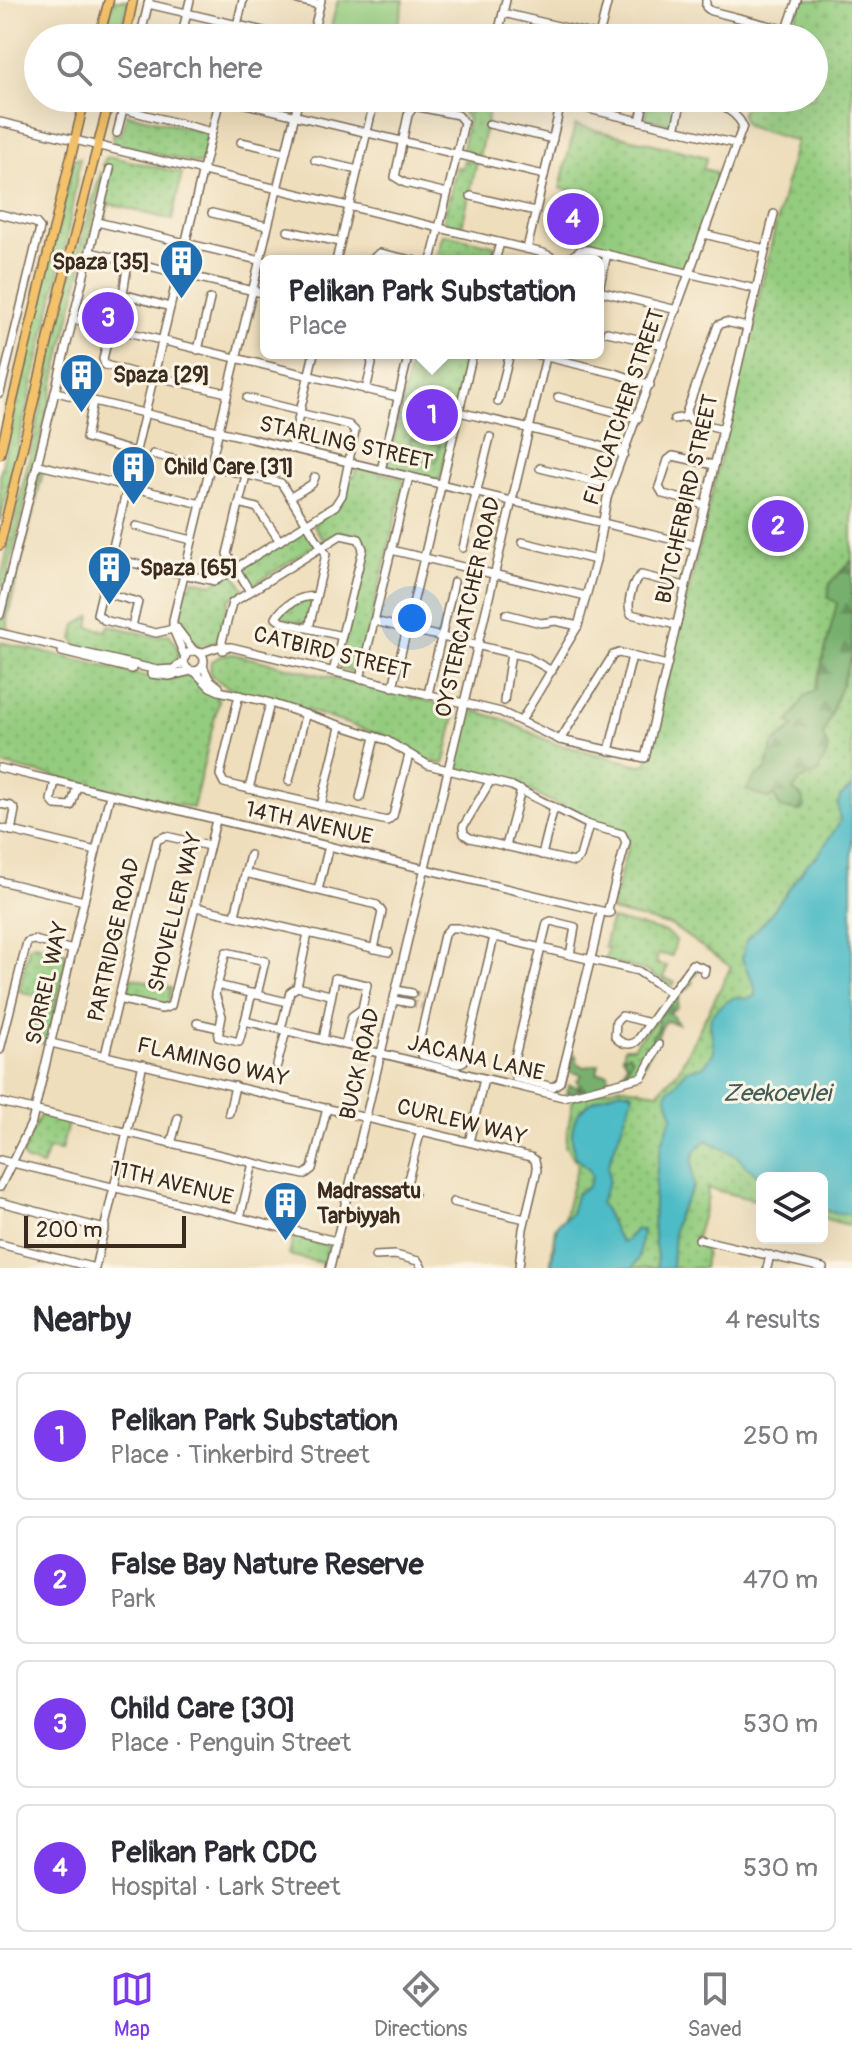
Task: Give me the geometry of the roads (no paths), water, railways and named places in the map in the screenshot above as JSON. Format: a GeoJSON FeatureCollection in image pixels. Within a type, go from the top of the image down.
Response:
{"type":"FeatureCollection","features":[{"type":"Feature","properties":{"kind":"main road"},"geometry":{"type":"LineString","coordinates":[[103,24],[109,0]]}},
{"type":"Feature","properties":{"kind":"main road"},"geometry":{"type":"LineString","coordinates":[[128,24],[133,0]]}},
{"type":"Feature","properties":{"kind":"main road"},"geometry":{"type":"LineString","coordinates":[[0,454],[81,112]]}},
{"type":"Feature","properties":{"kind":"main road"},"geometry":{"type":"LineString","coordinates":[[0,545],[107,112]]}},
{"type":"Feature","properties":{"kind":"street"},"geometry":{"type":"LineString","coordinates":[[184,24],[190,0]]}},
{"type":"Feature","properties":{"kind":"street"},"geometry":{"type":"LineString","coordinates":[[237,24],[243,0]]}},
{"type":"Feature","properties":{"kind":"street"},"geometry":{"type":"LineString","coordinates":[[298,0],[321,2],[316,24]]}},
{"type":"Feature","properties":{"kind":"street"},"geometry":{"type":"LineString","coordinates":[[500,24],[506,0]]}},
{"type":"Feature","properties":{"kind":"street"},"geometry":{"type":"LineString","coordinates":[[602,24],[608,0]]}},
{"type":"Feature","properties":{"kind":"street"},"geometry":{"type":"LineString","coordinates":[[706,0],[706,7],[711,11],[753,24]]}},
{"type":"Feature","properties":{"kind":"street"},"geometry":{"type":"LineString","coordinates":[[789,24],[797,0]]}},
{"type":"Feature","properties":{"kind":"street"},"geometry":{"type":"LineString","coordinates":[[144,24],[149,2],[233,24]]}},
{"type":"Feature","properties":{"kind":"street"},"geometry":{"type":"LineString","coordinates":[[503,13],[549,24]]}},
{"type":"Feature","properties":{"kind":"street"},"geometry":{"type":"LineString","coordinates":[[117,133],[122,112]]}},
{"type":"Feature","properties":{"kind":"street"},"geometry":{"type":"LineString","coordinates":[[135,112],[212,132]]}},
{"type":"Feature","properties":{"kind":"street"},"geometry":{"type":"LineString","coordinates":[[175,629],[158,633],[99,616],[102,592],[217,112]]}},
{"type":"Feature","properties":{"kind":"street"},"geometry":{"type":"LineString","coordinates":[[281,112],[544,175]]}},
{"type":"Feature","properties":{"kind":"street"},"geometry":{"type":"LineString","coordinates":[[264,255],[267,226],[295,112]]}},
{"type":"Feature","properties":{"kind":"street"},"geometry":{"type":"LineString","coordinates":[[337,255],[372,112]]}},
{"type":"Feature","properties":{"kind":"street"},"geometry":{"type":"LineString","coordinates":[[409,112],[394,174],[397,180],[447,193]]}},
{"type":"Feature","properties":{"kind":"street"},"geometry":{"type":"LineString","coordinates":[[432,255],[464,122],[458,115],[443,112]]}},
{"type":"Feature","properties":{"kind":"street"},"geometry":{"type":"LineString","coordinates":[[527,249],[559,112]]}},
{"type":"Feature","properties":{"kind":"street"},"geometry":{"type":"LineString","coordinates":[[600,112],[737,144],[743,126],[732,112]]}},
{"type":"Feature","properties":{"kind":"street"},"geometry":{"type":"LineString","coordinates":[[640,121],[642,112]]}},
{"type":"Feature","properties":{"kind":"street"},"geometry":{"type":"LineString","coordinates":[[675,130],[679,112]]}},
{"type":"Feature","properties":{"kind":"street"},"geometry":{"type":"LineString","coordinates":[[0,122],[549,255]]}},
{"type":"Feature","properties":{"kind":"street"},"geometry":{"type":"LineString","coordinates":[[489,124],[553,139]]}},
{"type":"Feature","properties":{"kind":"street"},"geometry":{"type":"LineString","coordinates":[[241,142],[285,152]]}},
{"type":"Feature","properties":{"kind":"street","name":"FLYCATCHER STREET"},"geometry":{"type":"LineString","coordinates":[[521,721],[578,626],[612,486],[737,144]]}},
{"type":"Feature","properties":{"kind":"street"},"geometry":{"type":"LineString","coordinates":[[315,160],[358,170]]}},
{"type":"Feature","properties":{"kind":"street"},"geometry":{"type":"LineString","coordinates":[[0,615],[110,169]]}},
{"type":"Feature","properties":{"kind":"street"},"geometry":{"type":"LineString","coordinates":[[471,196],[535,211]]}},
{"type":"Feature","properties":{"kind":"street"},"geometry":{"type":"LineString","coordinates":[[212,213],[267,226]]}},
{"type":"Feature","properties":{"kind":"street"},"geometry":{"type":"LineString","coordinates":[[0,214],[36,223],[40,228],[0,393]]}},
{"type":"Feature","properties":{"kind":"street","name":"BUTCHERBIRD STREET"},"geometry":{"type":"LineString","coordinates":[[645,758],[774,214]]}},
{"type":"Feature","properties":{"kind":"street"},"geometry":{"type":"LineString","coordinates":[[97,222],[260,260]]}},
{"type":"Feature","properties":{"kind":"street"},"geometry":{"type":"LineString","coordinates":[[288,231],[340,242]]}},
{"type":"Feature","properties":{"kind":"street"},"geometry":{"type":"LineString","coordinates":[[704,234],[765,249]]}},
{"type":"Feature","properties":{"kind":"street"},"geometry":{"type":"LineString","coordinates":[[497,255],[500,243]]}},
{"type":"Feature","properties":{"kind":"street"},"geometry":{"type":"LineString","coordinates":[[576,255],[585,250],[607,254],[756,289]]}},
{"type":"Feature","properties":{"kind":"street"},"geometry":{"type":"LineString","coordinates":[[90,252],[260,293]]}},
{"type":"Feature","properties":{"kind":"street"},"geometry":{"type":"LineString","coordinates":[[604,267],[607,254]]}},
{"type":"Feature","properties":{"kind":"street"},"geometry":{"type":"LineString","coordinates":[[128,262],[123,294],[170,307]]}},
{"type":"Feature","properties":{"kind":"street"},"geometry":{"type":"LineString","coordinates":[[260,269],[235,358],[174,618],[184,660],[210,687],[386,740],[428,765],[521,790],[589,825],[622,834],[626,839],[610,907],[593,948],[560,1082],[551,1087],[516,1078],[512,1072],[547,923],[573,925],[576,929],[570,955]]}},
{"type":"Feature","properties":{"kind":"street"},"geometry":{"type":"LineString","coordinates":[[604,293],[677,310]]}},
{"type":"Feature","properties":{"kind":"street"},"geometry":{"type":"LineString","coordinates":[[198,350],[210,299]]}},
{"type":"Feature","properties":{"kind":"street"},"geometry":{"type":"LineString","coordinates":[[73,319],[398,397]]}},
{"type":"Feature","properties":{"kind":"street"},"geometry":{"type":"LineString","coordinates":[[687,417],[718,325],[726,322],[747,327]]}},
{"type":"Feature","properties":{"kind":"street"},"geometry":{"type":"LineString","coordinates":[[110,329],[103,359],[105,365],[153,378]]}},
{"type":"Feature","properties":{"kind":"street"},"geometry":{"type":"LineString","coordinates":[[607,332],[664,345]]}},
{"type":"Feature","properties":{"kind":"street"},"geometry":{"type":"LineString","coordinates":[[291,449],[312,359]]}},
{"type":"Feature","properties":{"kind":"street"},"geometry":{"type":"LineString","coordinates":[[366,390],[371,359]]}},
{"type":"Feature","properties":{"kind":"street"},"geometry":{"type":"LineString","coordinates":[[381,470],[408,359]]}},
{"type":"Feature","properties":{"kind":"street"},"geometry":{"type":"LineString","coordinates":[[393,687],[472,359]]}},
{"type":"Feature","properties":{"kind":"street"},"geometry":{"type":"LineString","coordinates":[[498,402],[509,359]]}},
{"type":"Feature","properties":{"kind":"street","name":"OYSTERCATCHER ROAD"},"geometry":{"type":"LineString","coordinates":[[425,869],[545,359]]}},
{"type":"Feature","properties":{"kind":"street"},"geometry":{"type":"LineString","coordinates":[[560,359],[650,385]]}},
{"type":"Feature","properties":{"kind":"street"},"geometry":{"type":"LineString","coordinates":[[580,365],[582,359]]}},
{"type":"Feature","properties":{"kind":"street"},"geometry":{"type":"LineString","coordinates":[[171,380],[227,393]]}},
{"type":"Feature","properties":{"kind":"street","name":"STARLING STREET"},"geometry":{"type":"LineString","coordinates":[[56,392],[695,545]]}},
{"type":"Feature","properties":{"kind":"street"},"geometry":{"type":"LineString","coordinates":[[558,397],[638,418]]}},
{"type":"Feature","properties":{"kind":"street"},"geometry":{"type":"LineString","coordinates":[[110,558],[215,581],[339,502],[354,429],[349,425],[247,398]]}},
{"type":"Feature","properties":{"kind":"street"},"geometry":{"type":"LineString","coordinates":[[93,401],[86,438],[91,442],[135,452]]}},
{"type":"Feature","properties":{"kind":"street"},"geometry":{"type":"LineString","coordinates":[[459,412],[624,454]]}},
{"type":"Feature","properties":{"kind":"street"},"geometry":{"type":"LineString","coordinates":[[674,419],[687,417]]}},
{"type":"Feature","properties":{"kind":"street"},"geometry":{"type":"LineString","coordinates":[[687,417],[691,421],[723,429]]}},
{"type":"Feature","properties":{"kind":"street"},"geometry":{"type":"LineString","coordinates":[[463,548],[490,437]]}},
{"type":"Feature","properties":{"kind":"street"},"geometry":{"type":"LineString","coordinates":[[153,454],[281,483],[326,556],[309,628]]}},
{"type":"Feature","properties":{"kind":"street"},"geometry":{"type":"LineString","coordinates":[[705,505],[663,494],[659,487],[668,460],[673,456],[714,465]]}},
{"type":"Feature","properties":{"kind":"street"},"geometry":{"type":"LineString","coordinates":[[39,465],[201,504]]}},
{"type":"Feature","properties":{"kind":"street"},"geometry":{"type":"LineString","coordinates":[[540,468],[612,486]]}},
{"type":"Feature","properties":{"kind":"street"},"geometry":{"type":"LineString","coordinates":[[246,475],[227,554],[249,590]]}},
{"type":"Feature","properties":{"kind":"street"},"geometry":{"type":"LineString","coordinates":[[291,497],[312,484],[315,477]]}},
{"type":"Feature","properties":{"kind":"street"},"geometry":{"type":"LineString","coordinates":[[360,679],[409,477]]}},
{"type":"Feature","properties":{"kind":"street"},"geometry":{"type":"LineString","coordinates":[[239,503],[257,508],[280,541]]}},
{"type":"Feature","properties":{"kind":"street"},"geometry":{"type":"LineString","coordinates":[[136,526],[192,540]]}},
{"type":"Feature","properties":{"kind":"street"},"geometry":{"type":"LineString","coordinates":[[223,648],[232,603],[341,535],[359,539],[363,544],[333,672]]}},
{"type":"Feature","properties":{"kind":"street"},"geometry":{"type":"LineString","coordinates":[[522,542],[596,560]]}},
{"type":"Feature","properties":{"kind":"street"},"geometry":{"type":"LineString","coordinates":[[391,550],[586,596]]}},
{"type":"Feature","properties":{"kind":"street"},"geometry":{"type":"LineString","coordinates":[[676,625],[631,614],[628,608],[635,581],[641,575],[685,586]]}},
{"type":"Feature","properties":{"kind":"street"},"geometry":{"type":"LineString","coordinates":[[428,694],[454,582]]}},
{"type":"Feature","properties":{"kind":"street"},"geometry":{"type":"LineString","coordinates":[[102,592],[138,602],[132,626]]}},
{"type":"Feature","properties":{"kind":"street"},"geometry":{"type":"LineString","coordinates":[[316,597],[304,596],[276,615],[281,622],[342,636]]}},
{"type":"Feature","properties":{"kind":"street"},"geometry":{"type":"LineString","coordinates":[[506,614],[541,623],[556,621],[578,626]]}},
{"type":"Feature","properties":{"kind":"street"},"geometry":{"type":"LineString","coordinates":[[374,621],[533,659],[552,671]]}},
{"type":"Feature","properties":{"kind":"street"},"geometry":{"type":"LineString","coordinates":[[175,629],[197,652],[212,682],[228,692]]}},
{"type":"Feature","properties":{"kind":"street"},"geometry":{"type":"LineString","coordinates":[[0,633],[157,670],[173,669],[184,660]]}},
{"type":"Feature","properties":{"kind":"street"},"geometry":{"type":"LineString","coordinates":[[14,637],[45,648],[157,675],[174,676],[192,671]]}},
{"type":"Feature","properties":{"kind":"street","name":"CATBIRD STREET"},"geometry":{"type":"LineString","coordinates":[[192,671],[223,648]]}},
{"type":"Feature","properties":{"kind":"street","name":"CATBIRD STREET"},"geometry":{"type":"LineString","coordinates":[[184,660],[197,652],[238,649],[501,712],[560,740],[645,758]]}},
{"type":"Feature","properties":{"kind":"street"},"geometry":{"type":"LineString","coordinates":[[504,701],[511,653]]}},
{"type":"Feature","properties":{"kind":"street"},"geometry":{"type":"LineString","coordinates":[[560,740],[611,657],[619,653],[667,665]]}},
{"type":"Feature","properties":{"kind":"street"},"geometry":{"type":"LineString","coordinates":[[609,751],[632,656]]}},
{"type":"Feature","properties":{"kind":"street"},"geometry":{"type":"LineString","coordinates":[[239,695],[220,777],[224,783],[384,821],[390,820],[409,755]]}},
{"type":"Feature","properties":{"kind":"street"},"geometry":{"type":"LineString","coordinates":[[249,789],[270,703]]}},
{"type":"Feature","properties":{"kind":"street"},"geometry":{"type":"LineString","coordinates":[[289,781],[305,716]]}},
{"type":"Feature","properties":{"kind":"street"},"geometry":{"type":"LineString","coordinates":[[321,806],[340,727]]}},
{"type":"Feature","properties":{"kind":"street"},"geometry":{"type":"LineString","coordinates":[[360,798],[375,737]]}},
{"type":"Feature","properties":{"kind":"street","name":"14TH AVENUE"},"geometry":{"type":"LineString","coordinates":[[0,768],[606,913]]}},
{"type":"Feature","properties":{"kind":"street"},"geometry":{"type":"LineString","coordinates":[[491,780],[463,832],[470,838],[577,861],[589,825]]}},
{"type":"Feature","properties":{"kind":"street"},"geometry":{"type":"LineString","coordinates":[[55,781],[51,801],[55,805],[71,806],[77,787]]}},
{"type":"Feature","properties":{"kind":"street"},"geometry":{"type":"LineString","coordinates":[[506,846],[521,790]]}},
{"type":"Feature","properties":{"kind":"street","name":"SORREL WAY"},"geometry":{"type":"LineString","coordinates":[[0,1187],[32,1122],[110,795]]}},
{"type":"Feature","properties":{"kind":"street"},"geometry":{"type":"LineString","coordinates":[[0,804],[15,810],[11,831]]}},
{"type":"Feature","properties":{"kind":"street"},"geometry":{"type":"LineString","coordinates":[[542,855],[554,807]]}},
{"type":"Feature","properties":{"kind":"street","name":"SHOVELLER WAY"},"geometry":{"type":"LineString","coordinates":[[118,999],[162,1009],[171,1006],[216,820]]}},
{"type":"Feature","properties":{"kind":"street"},"geometry":{"type":"LineString","coordinates":[[0,828],[96,851]]}},
{"type":"Feature","properties":{"kind":"street","name":"PARTRIDGE ROAD"},"geometry":{"type":"LineString","coordinates":[[105,1055],[157,840],[166,836],[209,846]]}},
{"type":"Feature","properties":{"kind":"street"},"geometry":{"type":"LineString","coordinates":[[318,890],[329,846]]}},
{"type":"Feature","properties":{"kind":"street"},"geometry":{"type":"LineString","coordinates":[[235,915],[250,855]]}},
{"type":"Feature","properties":{"kind":"street","name":"BUCK ROAD"},"geometry":{"type":"LineString","coordinates":[[330,1268],[425,869]]}},
{"type":"Feature","properties":{"kind":"street"},"geometry":{"type":"LineString","coordinates":[[245,873],[381,908],[374,949]]}},
{"type":"Feature","properties":{"kind":"street","name":"SORREL WAY"},"geometry":{"type":"LineString","coordinates":[[0,881],[84,901]]}},
{"type":"Feature","properties":{"kind":"street"},"geometry":{"type":"LineString","coordinates":[[196,907],[389,952]]}},
{"type":"Feature","properties":{"kind":"street"},"geometry":{"type":"LineString","coordinates":[[494,937],[466,1054],[460,1064],[420,1054],[418,1047],[424,1006],[448,929],[458,928],[638,971],[671,993]]}},
{"type":"Feature","properties":{"kind":"street"},"geometry":{"type":"LineString","coordinates":[[277,1065],[287,1002],[290,992],[297,987],[308,933]]}},
{"type":"Feature","properties":{"kind":"street"},"geometry":{"type":"LineString","coordinates":[[0,1050],[27,942],[34,940],[73,950]]}},
{"type":"Feature","properties":{"kind":"street"},"geometry":{"type":"LineString","coordinates":[[197,1023],[239,1042],[265,961],[227,952],[215,996],[222,1016],[219,1032]]}},
{"type":"Feature","properties":{"kind":"street"},"geometry":{"type":"LineString","coordinates":[[650,1023],[622,1016],[616,1022],[615,1037],[633,1044],[650,1023],[671,993],[690,962],[705,969],[704,973]]}},
{"type":"Feature","properties":{"kind":"street"},"geometry":{"type":"LineString","coordinates":[[323,1040],[335,978],[367,985],[361,1010],[352,1016],[345,1045]]}},
{"type":"Feature","properties":{"kind":"street"},"geometry":{"type":"LineString","coordinates":[[217,985],[287,1002]]}},
{"type":"Feature","properties":{"kind":"street"},"geometry":{"type":"LineString","coordinates":[[297,987],[330,995]]}},
{"type":"Feature","properties":{"kind":"street"},"geometry":{"type":"LineString","coordinates":[[396,990],[412,993]]}},
{"type":"Feature","properties":{"kind":"street"},"geometry":{"type":"LineString","coordinates":[[394,1000],[410,1003]]}},
{"type":"Feature","properties":{"kind":"street","name":"JACANA LANE"},"geometry":{"type":"LineString","coordinates":[[245,1021],[563,1097],[642,1077],[659,1045]]}},
{"type":"Feature","properties":{"kind":"street","name":"FLAMINGO WAY"},"geometry":{"type":"LineString","coordinates":[[51,1043],[366,1118]]}},
{"type":"Feature","properties":{"kind":"street"},"geometry":{"type":"LineString","coordinates":[[0,1244],[95,1268],[143,1064]]}},
{"type":"Feature","properties":{"kind":"street"},"geometry":{"type":"LineString","coordinates":[[469,1142],[484,1079]]}},
{"type":"Feature","properties":{"kind":"street"},"geometry":{"type":"LineString","coordinates":[[229,1113],[235,1086]]}},
{"type":"Feature","properties":{"kind":"street"},"geometry":{"type":"LineString","coordinates":[[0,1102],[307,1175],[312,1169],[327,1108]]}},
{"type":"Feature","properties":{"kind":"street"},"geometry":{"type":"LineString","coordinates":[[171,1144],[178,1118]]}},
{"type":"Feature","properties":{"kind":"street","name":"CURLEW WAY"},"geometry":{"type":"LineString","coordinates":[[366,1118],[535,1160],[537,1170],[525,1219],[519,1268]]}},
{"type":"Feature","properties":{"kind":"street"},"geometry":{"type":"LineString","coordinates":[[414,1194],[406,1187],[421,1130]]}},
{"type":"Feature","properties":{"kind":"street","name":"11TH AVENUE"},"geometry":{"type":"LineString","coordinates":[[0,1160],[336,1241]]}},
{"type":"Feature","properties":{"kind":"street"},"geometry":{"type":"LineString","coordinates":[[240,1218],[253,1163]]}},
{"type":"Feature","properties":{"kind":"street"},"geometry":{"type":"LineString","coordinates":[[0,1202],[105,1229]]}},
{"type":"Feature","properties":{"kind":"street"},"geometry":{"type":"LineString","coordinates":[[453,1202],[525,1219]]}},
{"type":"Feature","properties":{"kind":"street"},"geometry":{"type":"LineString","coordinates":[[699,1239],[823,1268]]}},
{"type":"Feature","properties":{"kind":"street"},"geometry":{"type":"LineString","coordinates":[[767,1268],[770,1255]]}},
{"type":"Feature","properties":{"kind":"street"},"geometry":{"type":"LineString","coordinates":[[375,1256],[408,1258],[418,1261],[422,1268]]}},
{"type":"Feature","properties":{"kind":"water","name":"Zeekoevlei"},"geometry":{"type":"Polygon","coordinates":[[[852,787],[852,1215],[828,1211],[828,1172],[756,1174],[737,1156],[707,1140],[694,1155],[694,1186],[677,1216],[672,1268],[657,1268],[654,1236],[656,1174],[673,1116],[666,1095],[683,1074],[703,1067],[714,1052],[710,1025],[717,1009],[735,997],[747,999],[755,996],[755,987],[742,959],[746,940],[767,919],[807,864],[818,855],[840,822],[840,797],[852,787]]]}},
{"type":"Feature","properties":{"kind":"water"},"geometry":{"type":"Polygon","coordinates":[[[621,1090],[633,1093],[632,1099],[608,1165],[609,1181],[600,1203],[622,1243],[635,1230],[642,1230],[639,1258],[633,1268],[551,1268],[557,1226],[571,1213],[577,1193],[588,1187],[592,1177],[589,1169],[575,1156],[572,1130],[575,1120],[587,1105],[621,1090]]]}},
{"type":"Feature","properties":{"kind":"tunnel"},"geometry":{"type":"LineString","coordinates":[[412,993],[424,996]]}},
{"type":"Feature","properties":{"kind":"tunnel"},"geometry":{"type":"LineString","coordinates":[[410,1003],[422,1006]]}},
{"type":"Feature","properties":{"kind":"place","name":"Pelikan Park CDC"},"geometry":{"type":"Point","coordinates":[573,219]}},
{"type":"Feature","properties":{"kind":"place","name":"Spaza [35]"},"geometry":{"type":"Point","coordinates":[181,301]}},
{"type":"Feature","properties":{"kind":"place","name":"Child Care [30]"},"geometry":{"type":"Point","coordinates":[108,318]}},
{"type":"Feature","properties":{"kind":"place","name":"Spaza [29]"},"geometry":{"type":"Point","coordinates":[82,414]}},
{"type":"Feature","properties":{"kind":"place","name":"Pelikan Park Substation"},"geometry":{"type":"Point","coordinates":[432,415]}},
{"type":"Feature","properties":{"kind":"place","name":"Child Care [31]"},"geometry":{"type":"Point","coordinates":[133,506]}},
{"type":"Feature","properties":{"kind":"place","name":"False Bay Nature Reserve"},"geometry":{"type":"Point","coordinates":[778,526]}},
{"type":"Feature","properties":{"kind":"place","name":"Spaza [65]"},"geometry":{"type":"Point","coordinates":[109,607]}},
{"type":"Feature","properties":{"kind":"place","name":"Madrassatu Tarbiyyah"},"geometry":{"type":"Point","coordinates":[286,1243]}}]}
